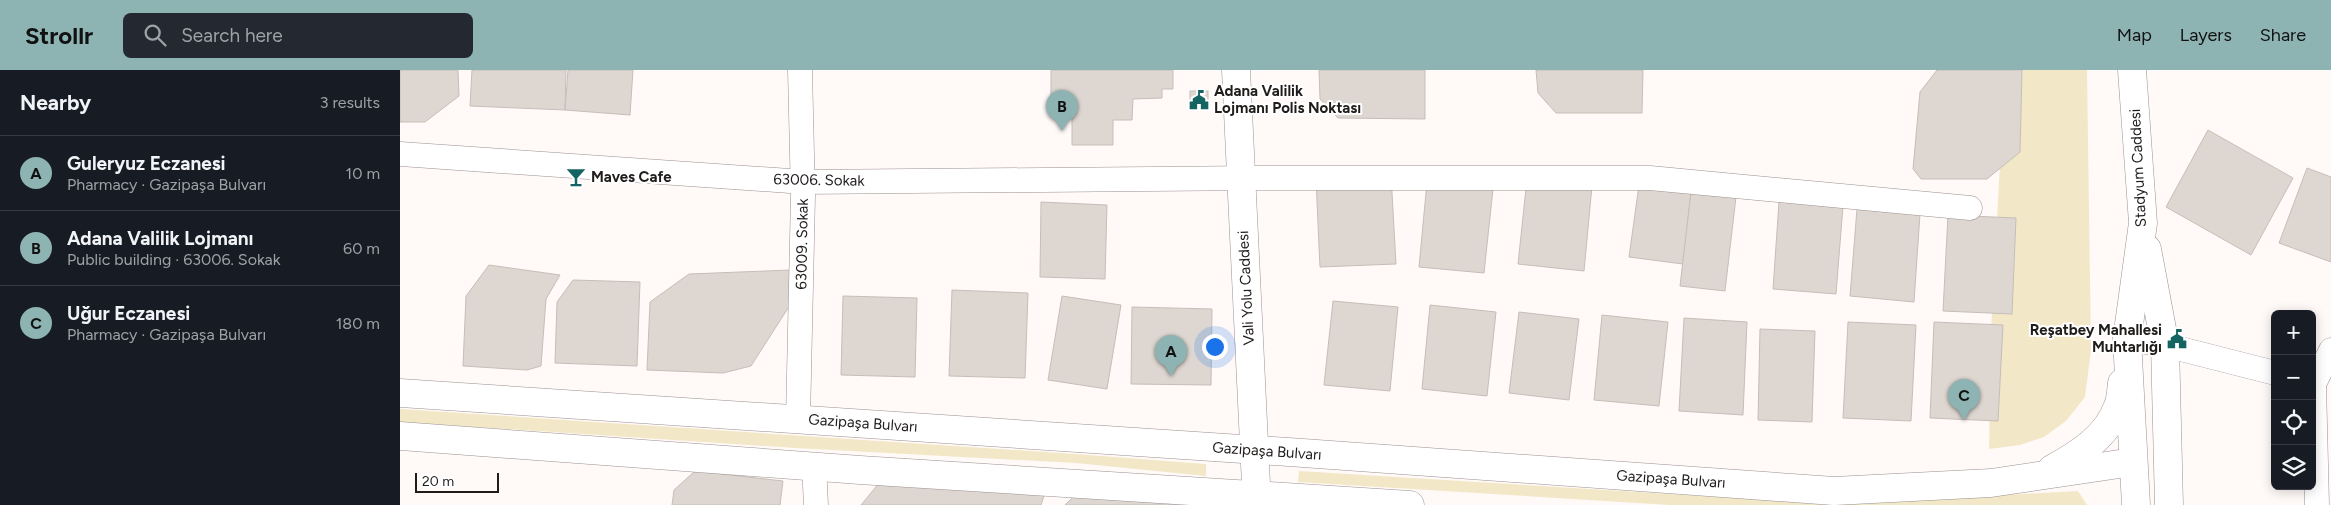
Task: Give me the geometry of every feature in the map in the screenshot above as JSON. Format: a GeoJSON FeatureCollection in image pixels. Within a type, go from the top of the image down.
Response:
{"type":"FeatureCollection","features":[{"type":"Feature","properties":{"kind":"main road","name":"Vali Yolu Caddesi"},"geometry":{"type":"LineString","coordinates":[[1236,70],[1257,500]]}},
{"type":"Feature","properties":{"kind":"main road","name":"Stadyum Caddesi"},"geometry":{"type":"LineString","coordinates":[[2132,70],[2143,223],[2127,339],[2136,505]]}},
{"type":"Feature","properties":{"kind":"main road"},"geometry":{"type":"LineString","coordinates":[[2143,223],[2165,345],[2169,505]]}},
{"type":"Feature","properties":{"kind":"main road"},"geometry":{"type":"LineString","coordinates":[[2040,476],[2078,454],[2102,434],[2118,406],[2127,339]]}},
{"type":"Feature","properties":{"kind":"main road","name":"Gazipaşa Bulvarı"},"geometry":{"type":"LineString","coordinates":[[400,393],[1834,491],[1991,483],[2133,462]]}},
{"type":"Feature","properties":{"kind":"main road"},"geometry":{"type":"LineString","coordinates":[[400,436],[1257,500],[1410,505]]}},
{"type":"Feature","properties":{"kind":"street","name":"63009. Sokak"},"geometry":{"type":"LineString","coordinates":[[798,419],[804,182],[800,70]]}},
{"type":"Feature","properties":{"kind":"street","name":"63006. Sokak"},"geometry":{"type":"LineString","coordinates":[[400,154],[804,182],[1650,178],[1970,208]]}},
{"type":"Feature","properties":{"kind":"street"},"geometry":{"type":"LineString","coordinates":[[2127,339],[2165,345],[2271,372]]}},
{"type":"Feature","properties":{"kind":"street"},"geometry":{"type":"LineString","coordinates":[[2316,378],[2331,350]]}},
{"type":"Feature","properties":{"kind":"street"},"geometry":{"type":"LineString","coordinates":[[2314,400],[2317,505]]}},
{"type":"Feature","properties":{"kind":"street"},"geometry":{"type":"LineString","coordinates":[[814,466],[816,505]]}},
{"type":"Feature","properties":{"kind":"shaded area"},"geometry":{"type":"Polygon","coordinates":[[[2005,70],[2087,70],[2091,350],[2085,397],[2066,421],[2044,437],[2020,445],[1989,449],[1991,331],[2005,70]]]}},
{"type":"Feature","properties":{"kind":"shaded area"},"geometry":{"type":"Polygon","coordinates":[[[400,409],[1206,464],[1206,476],[1076,463],[795,448],[400,422],[400,409]]]}},
{"type":"Feature","properties":{"kind":"shaded area"},"geometry":{"type":"Polygon","coordinates":[[[1299,471],[1832,504],[2078,491],[2087,505],[1670,505],[1298,482],[1299,471]]]}},
{"type":"Feature","properties":{"kind":"building"},"geometry":{"type":"Polygon","coordinates":[[[400,70],[458,70],[459,96],[425,122],[400,122],[400,70]]]}},
{"type":"Feature","properties":{"kind":"building"},"geometry":{"type":"Polygon","coordinates":[[[472,70],[566,70],[565,110],[470,106],[472,70]]]}},
{"type":"Feature","properties":{"kind":"building"},"geometry":{"type":"Polygon","coordinates":[[[568,70],[633,70],[630,115],[565,110],[568,70]]]}},
{"type":"Feature","properties":{"kind":"building"},"geometry":{"type":"Polygon","coordinates":[[[1051,70],[1173,70],[1173,89],[1162,89],[1162,98],[1133,99],[1132,120],[1113,120],[1113,145],[1072,145],[1072,115],[1051,115],[1051,70]]]}},
{"type":"Feature","properties":{"kind":"building"},"geometry":{"type":"Polygon","coordinates":[[[1319,70],[1425,70],[1425,119],[1338,118],[1320,99],[1319,70]]]}},
{"type":"Feature","properties":{"kind":"building"},"geometry":{"type":"Polygon","coordinates":[[[1536,70],[1643,70],[1642,113],[1556,113],[1538,93],[1536,70]]]}},
{"type":"Feature","properties":{"kind":"building"},"geometry":{"type":"Polygon","coordinates":[[[1937,70],[2022,70],[2020,152],[1987,179],[1921,179],[1913,169],[1920,92],[1937,70]]]}},
{"type":"Feature","properties":{"kind":"building","name":"Adana Valilik Lojmanı Polis Noktası"},"geometry":{"type":"Polygon","coordinates":[[[1190,91],[1208,91],[1208,109],[1190,109],[1190,91]]]}},
{"type":"Feature","properties":{"kind":"building"},"geometry":{"type":"Polygon","coordinates":[[[2208,130],[2293,178],[2251,255],[2166,207],[2208,130]]]}},
{"type":"Feature","properties":{"kind":"building"},"geometry":{"type":"Polygon","coordinates":[[[2307,168],[2331,177],[2331,262],[2279,243],[2307,168]]]}},
{"type":"Feature","properties":{"kind":"building"},"geometry":{"type":"Polygon","coordinates":[[[1391,175],[1396,264],[1320,267],[1316,179],[1391,175]]]}},
{"type":"Feature","properties":{"kind":"building"},"geometry":{"type":"Polygon","coordinates":[[[1527,179],[1592,186],[1584,271],[1518,264],[1527,179]]]}},
{"type":"Feature","properties":{"kind":"building"},"geometry":{"type":"Polygon","coordinates":[[[1427,182],[1493,189],[1484,273],[1419,267],[1427,182]]]}},
{"type":"Feature","properties":{"kind":"building"},"geometry":{"type":"Polygon","coordinates":[[[1639,185],[1691,192],[1683,264],[1629,257],[1639,185]]]}},
{"type":"Feature","properties":{"kind":"building"},"geometry":{"type":"Polygon","coordinates":[[[1691,192],[1736,197],[1725,291],[1680,286],[1691,192]]]}},
{"type":"Feature","properties":{"kind":"building"},"geometry":{"type":"Polygon","coordinates":[[[1041,202],[1107,205],[1105,279],[1040,277],[1041,202]]]}},
{"type":"Feature","properties":{"kind":"building"},"geometry":{"type":"Polygon","coordinates":[[[1779,202],[1843,206],[1836,294],[1773,289],[1779,202]]]}},
{"type":"Feature","properties":{"kind":"building"},"geometry":{"type":"Polygon","coordinates":[[[1857,209],[1920,214],[1914,302],[1850,296],[1857,209]]]}},
{"type":"Feature","properties":{"kind":"building"},"geometry":{"type":"Polygon","coordinates":[[[1948,215],[2016,218],[2012,314],[1943,311],[1948,215]]]}},
{"type":"Feature","properties":{"kind":"building"},"geometry":{"type":"Polygon","coordinates":[[[489,265],[560,275],[546,299],[541,366],[527,370],[463,366],[466,296],[489,265]]]}},
{"type":"Feature","properties":{"kind":"building"},"geometry":{"type":"Polygon","coordinates":[[[791,270],[792,302],[751,366],[723,373],[647,370],[650,302],[689,274],[791,270]]]}},
{"type":"Feature","properties":{"kind":"building"},"geometry":{"type":"Polygon","coordinates":[[[573,280],[640,282],[637,366],[555,363],[557,302],[573,280]]]}},
{"type":"Feature","properties":{"kind":"building"},"geometry":{"type":"Polygon","coordinates":[[[952,290],[1028,293],[1025,378],[949,376],[952,290]]]}},
{"type":"Feature","properties":{"kind":"building"},"geometry":{"type":"Polygon","coordinates":[[[843,296],[917,298],[915,377],[841,375],[843,296]]]}},
{"type":"Feature","properties":{"kind":"building"},"geometry":{"type":"Polygon","coordinates":[[[1062,296],[1121,305],[1107,389],[1048,380],[1062,296]]]}},
{"type":"Feature","properties":{"kind":"building"},"geometry":{"type":"Polygon","coordinates":[[[1333,301],[1398,307],[1390,391],[1324,385],[1333,301]]]}},
{"type":"Feature","properties":{"kind":"building"},"geometry":{"type":"Polygon","coordinates":[[[1430,305],[1496,312],[1487,396],[1422,389],[1430,305]]]}},
{"type":"Feature","properties":{"kind":"building"},"geometry":{"type":"Polygon","coordinates":[[[1132,307],[1212,309],[1211,385],[1131,384],[1132,307]]]}},
{"type":"Feature","properties":{"kind":"building"},"geometry":{"type":"Polygon","coordinates":[[[1519,312],[1579,319],[1569,400],[1509,393],[1519,312]]]}},
{"type":"Feature","properties":{"kind":"building"},"geometry":{"type":"Polygon","coordinates":[[[1602,315],[1668,322],[1659,406],[1594,400],[1602,315]]]}},
{"type":"Feature","properties":{"kind":"building"},"geometry":{"type":"Polygon","coordinates":[[[1684,318],[1747,322],[1743,415],[1679,411],[1684,318]]]}},
{"type":"Feature","properties":{"kind":"building"},"geometry":{"type":"Polygon","coordinates":[[[1848,322],[1916,325],[1911,421],[1843,418],[1848,322]]]}},
{"type":"Feature","properties":{"kind":"building"},"geometry":{"type":"Polygon","coordinates":[[[1934,322],[2003,325],[1998,421],[1930,418],[1934,322]]]}},
{"type":"Feature","properties":{"kind":"building"},"geometry":{"type":"Polygon","coordinates":[[[1760,329],[1815,331],[1812,422],[1758,420],[1760,329]]]}},
{"type":"Feature","properties":{"kind":"building"},"geometry":{"type":"Polygon","coordinates":[[[695,471],[783,481],[780,505],[672,505],[674,490],[695,471]]]}},
{"type":"Feature","properties":{"kind":"building"},"geometry":{"type":"Polygon","coordinates":[[[884,477],[1048,484],[1041,505],[861,505],[884,477]]]}},
{"type":"Feature","properties":{"kind":"building"},"geometry":{"type":"Polygon","coordinates":[[[1077,493],[1238,505],[1065,505],[1077,493]]]}},
{"type":"Feature","properties":{"kind":"place","name":"Adana Valilik Lojmanı Polis Noktası"},"geometry":{"type":"Point","coordinates":[1199,100]}},
{"type":"Feature","properties":{"kind":"place","name":"Adana Valilik Lojmanı"},"geometry":{"type":"Point","coordinates":[1062,131]}},
{"type":"Feature","properties":{"kind":"place","name":"Maves Cafe"},"geometry":{"type":"Point","coordinates":[576,177]}},
{"type":"Feature","properties":{"kind":"place","name":"Reşatbey Mahallesi Muhtarlığı"},"geometry":{"type":"Point","coordinates":[2177,339]}},
{"type":"Feature","properties":{"kind":"place","name":"Guleryuz Eczanesi"},"geometry":{"type":"Point","coordinates":[1171,376]}},
{"type":"Feature","properties":{"kind":"place","name":"Uğur Eczanesi"},"geometry":{"type":"Point","coordinates":[1964,420]}}]}
